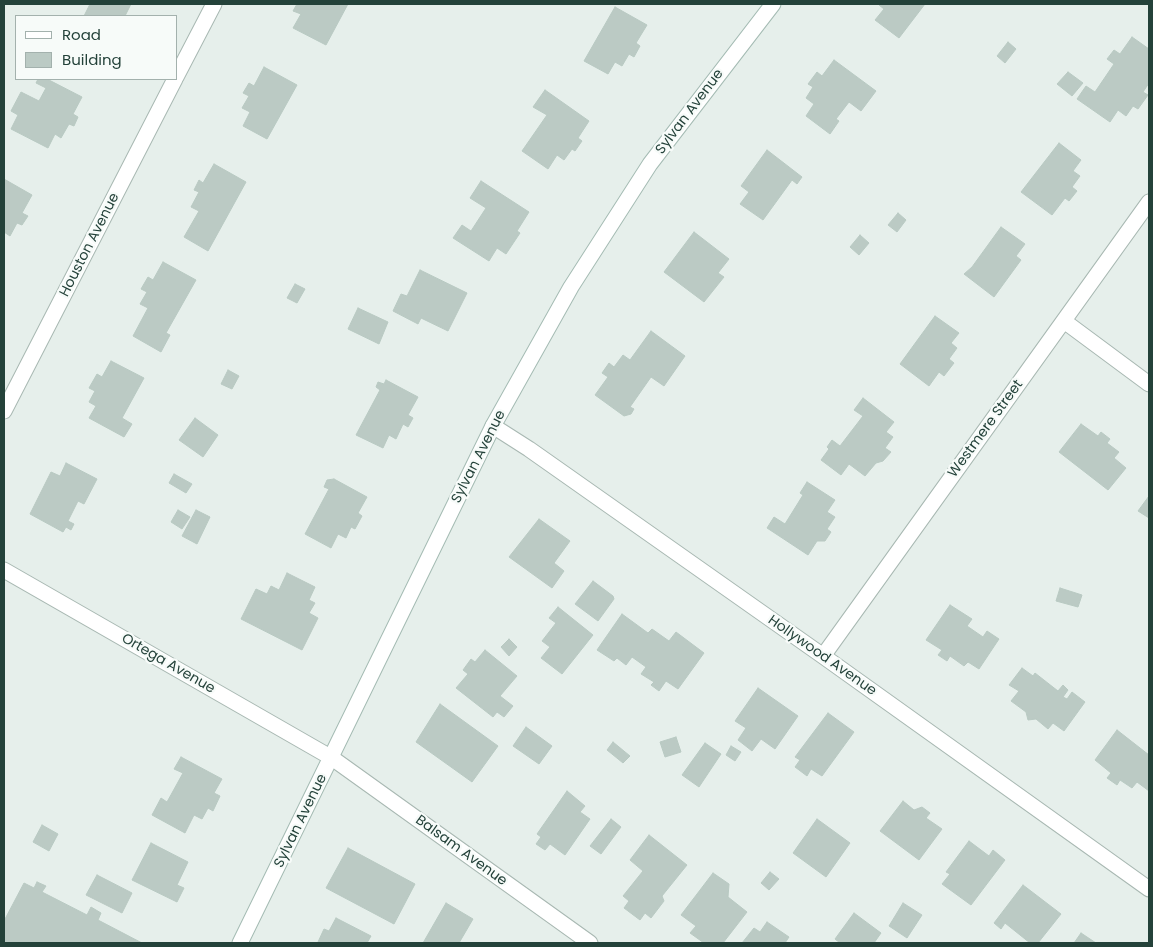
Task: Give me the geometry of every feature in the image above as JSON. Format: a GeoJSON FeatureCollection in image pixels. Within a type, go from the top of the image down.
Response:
{"type":"FeatureCollection","features":[{"type":"Feature","properties":{"kind":"street","name":"Houston Avenue"},"geometry":{"type":"LineString","coordinates":[[178,74],[214,4]]}},
{"type":"Feature","properties":{"kind":"street","name":"Sylvan Avenue"},"geometry":{"type":"LineString","coordinates":[[240,943],[493,426],[571,287],[650,164],[773,4]]}},
{"type":"Feature","properties":{"kind":"street","name":"Houston Avenue"},"geometry":{"type":"LineString","coordinates":[[4,411],[175,80]]}},
{"type":"Feature","properties":{"kind":"street","name":"Westmere Street"},"geometry":{"type":"LineString","coordinates":[[823,656],[1149,202]]}},
{"type":"Feature","properties":{"kind":"street"},"geometry":{"type":"LineString","coordinates":[[1064,321],[1149,384]]}},
{"type":"Feature","properties":{"kind":"street","name":"Hollywood Avenue"},"geometry":{"type":"LineString","coordinates":[[493,426],[529,449],[823,656],[1149,889]]}},
{"type":"Feature","properties":{"kind":"street","name":"Ortega Avenue"},"geometry":{"type":"LineString","coordinates":[[4,570],[332,758]]}},
{"type":"Feature","properties":{"kind":"street","name":"Balsam Avenue"},"geometry":{"type":"LineString","coordinates":[[332,758],[590,943]]}},
{"type":"Feature","properties":{"kind":"building"},"geometry":{"type":"Polygon","coordinates":[[[90,4],[131,4],[126,15],[84,15],[90,4]]]}},
{"type":"Feature","properties":{"kind":"building"},"geometry":{"type":"Polygon","coordinates":[[[297,4],[348,4],[326,45],[293,28],[301,14],[293,11],[297,4]]]}},
{"type":"Feature","properties":{"kind":"building"},"geometry":{"type":"Polygon","coordinates":[[[880,4],[925,4],[899,38],[875,20],[884,9],[880,4]]]}},
{"type":"Feature","properties":{"kind":"building"},"geometry":{"type":"Polygon","coordinates":[[[615,7],[647,25],[636,43],[640,46],[634,57],[629,54],[622,66],[615,62],[608,74],[584,61],[615,7]]]}},
{"type":"Feature","properties":{"kind":"building"},"geometry":{"type":"Polygon","coordinates":[[[1132,37],[1149,49],[1149,83],[1143,92],[1148,95],[1138,109],[1133,106],[1126,116],[1118,110],[1110,122],[1077,99],[1086,86],[1095,92],[1114,64],[1107,59],[1114,50],[1120,54],[1132,37]]]}},
{"type":"Feature","properties":{"kind":"building"},"geometry":{"type":"Polygon","coordinates":[[[1008,42],[1016,49],[1005,63],[997,56],[1008,42]]]}},
{"type":"Feature","properties":{"kind":"building"},"geometry":{"type":"Polygon","coordinates":[[[834,60],[876,91],[861,111],[849,102],[836,119],[839,121],[830,134],[806,116],[814,104],[806,98],[813,87],[808,84],[817,72],[822,76],[834,60]]]}},
{"type":"Feature","properties":{"kind":"building"},"geometry":{"type":"Polygon","coordinates":[[[264,67],[297,85],[267,139],[243,126],[250,112],[242,108],[249,96],[243,93],[249,83],[254,86],[264,67]]]}},
{"type":"Feature","properties":{"kind":"building"},"geometry":{"type":"Polygon","coordinates":[[[1068,72],[1083,83],[1072,96],[1057,84],[1068,72]]]}},
{"type":"Feature","properties":{"kind":"building"},"geometry":{"type":"Polygon","coordinates":[[[38,80],[49,80],[82,97],[73,114],[78,117],[74,126],[69,124],[61,138],[55,134],[48,148],[11,129],[18,115],[11,111],[21,92],[39,101],[46,88],[36,83],[38,80]]]}},
{"type":"Feature","properties":{"kind":"building"},"geometry":{"type":"Polygon","coordinates":[[[545,90],[589,121],[578,138],[582,141],[575,151],[572,149],[564,160],[557,155],[548,169],[522,151],[547,115],[533,107],[545,90]]]}},
{"type":"Feature","properties":{"kind":"building"},"geometry":{"type":"Polygon","coordinates":[[[1059,143],[1081,160],[1073,171],[1080,176],[1072,187],[1077,191],[1069,201],[1065,198],[1052,215],[1021,192],[1059,143]]]}},
{"type":"Feature","properties":{"kind":"building"},"geometry":{"type":"Polygon","coordinates":[[[767,150],[802,177],[797,184],[792,180],[763,220],[740,204],[749,192],[741,186],[767,150]]]}},
{"type":"Feature","properties":{"kind":"building"},"geometry":{"type":"Polygon","coordinates":[[[214,164],[246,182],[208,251],[184,237],[199,211],[191,207],[199,192],[194,190],[199,180],[203,183],[214,164]]]}},
{"type":"Feature","properties":{"kind":"building"},"geometry":{"type":"Polygon","coordinates":[[[4,179],[32,195],[22,213],[28,216],[22,225],[17,223],[10,236],[4,232],[4,179]]]}},
{"type":"Feature","properties":{"kind":"building"},"geometry":{"type":"Polygon","coordinates":[[[481,181],[529,212],[517,231],[520,233],[506,254],[497,248],[489,261],[453,238],[462,225],[471,231],[486,208],[470,198],[481,181]]]}},
{"type":"Feature","properties":{"kind":"building"},"geometry":{"type":"Polygon","coordinates":[[[898,213],[906,220],[897,232],[888,225],[898,213]]]}},
{"type":"Feature","properties":{"kind":"building"},"geometry":{"type":"Polygon","coordinates":[[[1001,227],[1025,244],[1016,256],[1021,260],[994,297],[964,274],[972,267],[1001,227]]]}},
{"type":"Feature","properties":{"kind":"building"},"geometry":{"type":"Polygon","coordinates":[[[694,232],[729,259],[718,273],[724,277],[704,302],[664,272],[694,232]]]}},
{"type":"Feature","properties":{"kind":"building"},"geometry":{"type":"Polygon","coordinates":[[[860,235],[869,243],[859,255],[850,247],[860,235]]]}},
{"type":"Feature","properties":{"kind":"building"},"geometry":{"type":"Polygon","coordinates":[[[163,262],[196,280],[166,333],[170,335],[161,352],[133,336],[148,308],[140,304],[147,292],[141,289],[148,277],[153,280],[163,262]]]}},
{"type":"Feature","properties":{"kind":"building"},"geometry":{"type":"Polygon","coordinates":[[[420,270],[467,293],[448,331],[421,318],[418,324],[393,311],[401,294],[407,296],[420,270]]]}},
{"type":"Feature","properties":{"kind":"building"},"geometry":{"type":"Polygon","coordinates":[[[295,284],[305,289],[297,303],[287,298],[295,284]]]}},
{"type":"Feature","properties":{"kind":"building"},"geometry":{"type":"Polygon","coordinates":[[[358,308],[388,322],[379,344],[348,329],[358,308]]]}},
{"type":"Feature","properties":{"kind":"building"},"geometry":{"type":"Polygon","coordinates":[[[935,316],[959,333],[951,343],[957,348],[949,359],[954,363],[944,376],[939,372],[929,386],[900,364],[935,316]]]}},
{"type":"Feature","properties":{"kind":"building"},"geometry":{"type":"Polygon","coordinates":[[[651,331],[685,356],[664,386],[651,377],[630,407],[634,409],[631,414],[624,416],[595,395],[608,377],[602,373],[609,363],[614,367],[623,355],[630,360],[651,331]]]}},
{"type":"Feature","properties":{"kind":"building"},"geometry":{"type":"Polygon","coordinates":[[[111,361],[144,378],[122,418],[132,424],[124,437],[89,418],[96,406],[89,402],[95,391],[89,388],[97,374],[102,377],[111,361]]]}},
{"type":"Feature","properties":{"kind":"building"},"geometry":{"type":"Polygon","coordinates":[[[228,370],[239,376],[232,389],[221,384],[228,370]]]}},
{"type":"Feature","properties":{"kind":"building"},"geometry":{"type":"Polygon","coordinates":[[[386,380],[418,397],[408,415],[413,418],[408,427],[403,424],[396,439],[389,435],[383,448],[356,435],[380,390],[376,387],[378,382],[384,384],[386,380]]]}},
{"type":"Feature","properties":{"kind":"building"},"geometry":{"type":"Polygon","coordinates":[[[863,398],[894,422],[886,432],[893,437],[885,448],[891,452],[883,461],[876,463],[865,476],[849,464],[841,475],[821,460],[829,449],[827,447],[832,440],[840,446],[863,416],[854,410],[863,398]]]}},
{"type":"Feature","properties":{"kind":"building"},"geometry":{"type":"Polygon","coordinates":[[[195,418],[218,435],[203,457],[179,440],[195,418]]]}},
{"type":"Feature","properties":{"kind":"building"},"geometry":{"type":"Polygon","coordinates":[[[1081,424],[1098,436],[1101,432],[1110,439],[1107,443],[1119,452],[1114,458],[1126,468],[1108,490],[1059,452],[1081,424]]]}},
{"type":"Feature","properties":{"kind":"building"},"geometry":{"type":"Polygon","coordinates":[[[66,463],[97,479],[84,504],[78,501],[68,521],[74,524],[71,530],[66,527],[63,532],[30,514],[51,472],[60,476],[66,463]]]}},
{"type":"Feature","properties":{"kind":"building"},"geometry":{"type":"Polygon","coordinates":[[[174,474],[192,484],[186,493],[169,483],[174,474]]]}},
{"type":"Feature","properties":{"kind":"building"},"geometry":{"type":"Polygon","coordinates":[[[334,479],[367,497],[358,513],[362,516],[355,529],[351,527],[346,538],[338,534],[331,548],[305,534],[329,489],[324,487],[327,480],[334,479]]]}},
{"type":"Feature","properties":{"kind":"building"},"geometry":{"type":"Polygon","coordinates":[[[807,482],[835,500],[827,512],[835,517],[827,529],[831,532],[825,541],[817,541],[808,555],[767,528],[774,517],[785,524],[803,495],[800,493],[807,482]]]}},
{"type":"Feature","properties":{"kind":"building"},"geometry":{"type":"Polygon","coordinates":[[[1149,496],[1149,518],[1138,511],[1149,496]]]}},
{"type":"Feature","properties":{"kind":"building"},"geometry":{"type":"Polygon","coordinates":[[[178,510],[190,517],[182,529],[171,522],[178,510]]]}},
{"type":"Feature","properties":{"kind":"building"},"geometry":{"type":"Polygon","coordinates":[[[196,510],[210,517],[197,544],[182,536],[196,510]]]}},
{"type":"Feature","properties":{"kind":"building"},"geometry":{"type":"Polygon","coordinates":[[[539,519],[570,541],[554,563],[564,571],[552,588],[509,557],[539,519]]]}},
{"type":"Feature","properties":{"kind":"building"},"geometry":{"type":"Polygon","coordinates":[[[287,573],[315,587],[309,600],[315,603],[309,613],[318,618],[302,650],[241,619],[256,589],[267,594],[271,586],[279,590],[287,573]]]}},
{"type":"Feature","properties":{"kind":"building"},"geometry":{"type":"Polygon","coordinates":[[[593,581],[613,596],[614,599],[598,621],[575,604],[593,581]]]}},
{"type":"Feature","properties":{"kind":"building"},"geometry":{"type":"Polygon","coordinates":[[[1060,588],[1082,595],[1078,607],[1056,601],[1060,588]]]}},
{"type":"Feature","properties":{"kind":"building"},"geometry":{"type":"Polygon","coordinates":[[[950,605],[972,619],[967,626],[983,637],[987,631],[999,639],[979,669],[968,662],[964,666],[950,656],[947,661],[938,655],[942,650],[926,640],[950,605]]]}},
{"type":"Feature","properties":{"kind":"building"},"geometry":{"type":"Polygon","coordinates":[[[558,607],[593,635],[562,674],[541,658],[550,647],[542,641],[556,623],[549,618],[558,607]]]}},
{"type":"Feature","properties":{"kind":"building"},"geometry":{"type":"Polygon","coordinates":[[[622,614],[648,633],[652,629],[669,641],[676,632],[704,653],[678,689],[666,681],[659,691],[651,685],[654,682],[641,674],[646,667],[632,657],[626,665],[617,658],[614,661],[597,650],[622,614]]]}},
{"type":"Feature","properties":{"kind":"building"},"geometry":{"type":"Polygon","coordinates":[[[509,639],[517,647],[509,656],[501,647],[509,639]]]}},
{"type":"Feature","properties":{"kind":"building"},"geometry":{"type":"Polygon","coordinates":[[[485,650],[517,676],[500,696],[513,706],[504,717],[497,712],[493,717],[456,688],[468,674],[463,670],[471,659],[475,662],[485,650]]]}},
{"type":"Feature","properties":{"kind":"building"},"geometry":{"type":"Polygon","coordinates":[[[1022,668],[1033,676],[1035,673],[1058,691],[1063,685],[1068,690],[1063,697],[1067,699],[1072,692],[1085,702],[1064,731],[1053,723],[1048,729],[1036,719],[1028,720],[1026,712],[1011,701],[1019,691],[1009,685],[1022,668]]]}},
{"type":"Feature","properties":{"kind":"building"},"geometry":{"type":"Polygon","coordinates":[[[758,688],[798,716],[775,749],[761,739],[752,751],[738,740],[746,728],[735,721],[758,688]]]}},
{"type":"Feature","properties":{"kind":"building"},"geometry":{"type":"Polygon","coordinates":[[[440,704],[498,746],[472,782],[416,742],[440,704]]]}},
{"type":"Feature","properties":{"kind":"building"},"geometry":{"type":"Polygon","coordinates":[[[828,713],[854,732],[822,776],[811,769],[807,776],[795,767],[800,760],[795,757],[828,713]]]}},
{"type":"Feature","properties":{"kind":"building"},"geometry":{"type":"Polygon","coordinates":[[[526,727],[552,746],[539,764],[513,746],[526,727]]]}},
{"type":"Feature","properties":{"kind":"building"},"geometry":{"type":"Polygon","coordinates":[[[1117,730],[1149,755],[1149,791],[1137,782],[1132,788],[1120,780],[1117,785],[1107,778],[1111,773],[1095,760],[1117,730]]]}},
{"type":"Feature","properties":{"kind":"building"},"geometry":{"type":"Polygon","coordinates":[[[676,737],[681,752],[665,757],[660,742],[676,737]]]}},
{"type":"Feature","properties":{"kind":"building"},"geometry":{"type":"Polygon","coordinates":[[[613,742],[630,756],[623,763],[607,750],[613,742]]]}},
{"type":"Feature","properties":{"kind":"building"},"geometry":{"type":"Polygon","coordinates":[[[705,743],[721,754],[699,787],[682,775],[705,743]]]}},
{"type":"Feature","properties":{"kind":"building"},"geometry":{"type":"Polygon","coordinates":[[[731,746],[741,752],[735,761],[726,755],[731,746]]]}},
{"type":"Feature","properties":{"kind":"building"},"geometry":{"type":"Polygon","coordinates":[[[181,757],[222,779],[214,793],[220,796],[213,811],[208,808],[202,819],[194,815],[185,833],[152,815],[161,798],[167,802],[183,773],[174,769],[181,757]]]}},
{"type":"Feature","properties":{"kind":"building"},"geometry":{"type":"Polygon","coordinates":[[[567,791],[585,806],[580,812],[590,819],[565,855],[550,844],[545,850],[536,844],[541,837],[537,834],[567,791]]]}},
{"type":"Feature","properties":{"kind":"building"},"geometry":{"type":"Polygon","coordinates":[[[903,801],[914,810],[922,807],[930,813],[926,818],[942,829],[919,860],[880,831],[903,801]]]}},
{"type":"Feature","properties":{"kind":"building"},"geometry":{"type":"Polygon","coordinates":[[[611,819],[621,827],[601,854],[590,846],[611,819]]]}},
{"type":"Feature","properties":{"kind":"building"},"geometry":{"type":"Polygon","coordinates":[[[817,819],[850,843],[826,877],[793,853],[817,819]]]}},
{"type":"Feature","properties":{"kind":"building"},"geometry":{"type":"Polygon","coordinates":[[[42,825],[58,834],[49,851],[33,842],[42,825]]]}},
{"type":"Feature","properties":{"kind":"building"},"geometry":{"type":"Polygon","coordinates":[[[649,835],[687,865],[662,896],[664,901],[651,918],[645,913],[640,920],[624,908],[629,901],[623,896],[643,871],[630,860],[649,835]]]}},
{"type":"Feature","properties":{"kind":"building"},"geometry":{"type":"Polygon","coordinates":[[[969,841],[989,856],[993,850],[1005,860],[971,905],[942,884],[950,874],[946,872],[969,841]]]}},
{"type":"Feature","properties":{"kind":"building"},"geometry":{"type":"Polygon","coordinates":[[[151,843],[188,862],[177,885],[184,888],[177,902],[132,880],[151,843]]]}},
{"type":"Feature","properties":{"kind":"building"},"geometry":{"type":"Polygon","coordinates":[[[348,848],[415,884],[394,924],[326,888],[348,848]]]}},
{"type":"Feature","properties":{"kind":"building"},"geometry":{"type":"Polygon","coordinates":[[[770,872],[779,879],[769,890],[761,883],[770,872]]]}},
{"type":"Feature","properties":{"kind":"building"},"geometry":{"type":"Polygon","coordinates":[[[713,873],[729,884],[728,897],[747,912],[723,943],[704,943],[690,933],[696,926],[681,915],[713,873]]]}},
{"type":"Feature","properties":{"kind":"building"},"geometry":{"type":"Polygon","coordinates":[[[97,875],[132,893],[122,913],[86,895],[97,875]]]}},
{"type":"Feature","properties":{"kind":"building"},"geometry":{"type":"Polygon","coordinates":[[[37,882],[46,886],[42,892],[87,915],[91,907],[101,913],[98,920],[142,943],[4,943],[4,921],[24,883],[34,888],[37,882]]]}},
{"type":"Feature","properties":{"kind":"building"},"geometry":{"type":"Polygon","coordinates":[[[1023,885],[1061,914],[1038,943],[1030,943],[1005,923],[1001,929],[994,923],[1023,885]]]}},
{"type":"Feature","properties":{"kind":"building"},"geometry":{"type":"Polygon","coordinates":[[[446,903],[473,919],[459,943],[423,943],[446,903]]]}},
{"type":"Feature","properties":{"kind":"building"},"geometry":{"type":"Polygon","coordinates":[[[903,903],[922,915],[907,938],[889,926],[903,903]]]}},
{"type":"Feature","properties":{"kind":"building"},"geometry":{"type":"Polygon","coordinates":[[[854,913],[881,933],[874,943],[840,943],[835,939],[854,913]]]}},
{"type":"Feature","properties":{"kind":"building"},"geometry":{"type":"Polygon","coordinates":[[[336,918],[371,936],[367,943],[318,942],[324,929],[329,931],[336,918]]]}},
{"type":"Feature","properties":{"kind":"building"},"geometry":{"type":"Polygon","coordinates":[[[767,922],[789,937],[785,943],[742,943],[754,928],[760,932],[767,922]]]}},
{"type":"Feature","properties":{"kind":"building"},"geometry":{"type":"Polygon","coordinates":[[[1081,933],[1096,943],[1074,943],[1081,933]]]}}]}
